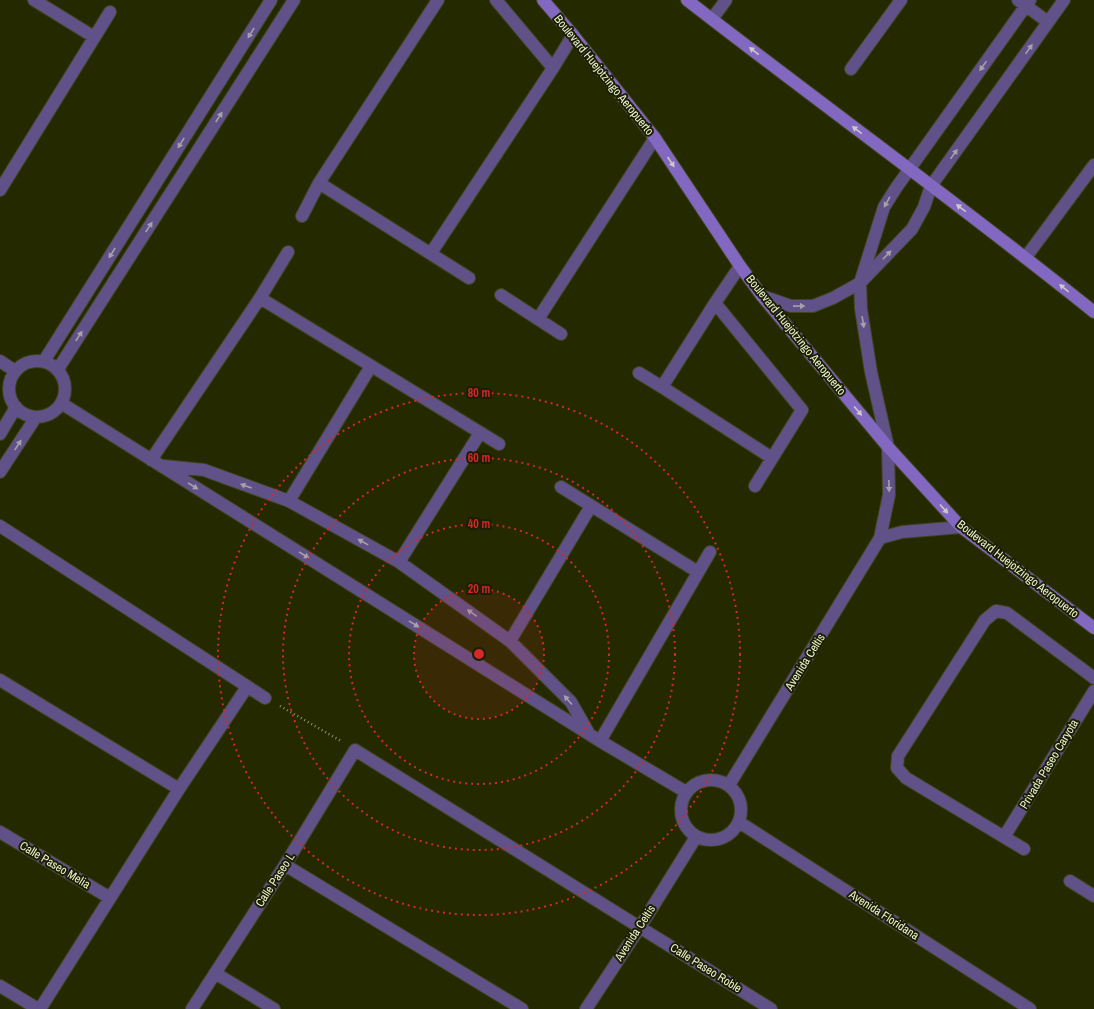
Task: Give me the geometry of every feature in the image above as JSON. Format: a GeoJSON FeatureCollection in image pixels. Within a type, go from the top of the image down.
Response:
{"type":"FeatureCollection","features":[{"type":"Feature","properties":{"kind":"street"},"geometry":{"type":"LineString","coordinates":[[34,0],[94,37]]}},
{"type":"Feature","properties":{"kind":"street"},"geometry":{"type":"LineString","coordinates":[[44,361],[271,0]]}},
{"type":"Feature","properties":{"kind":"street"},"geometry":{"type":"LineString","coordinates":[[58,369],[294,0]]}},
{"type":"Feature","properties":{"kind":"street"},"geometry":{"type":"LineString","coordinates":[[302,216],[319,183],[438,0]]}},
{"type":"Feature","properties":{"kind":"street"},"geometry":{"type":"LineString","coordinates":[[496,0],[553,68]]}},
{"type":"Feature","properties":{"kind":"street","name":"Boulevard Huejotzingo Aeropuerto"},"geometry":{"type":"LineString","coordinates":[[543,0],[573,35],[655,138],[740,266],[762,296],[888,447],[961,527],[1094,628]]}},
{"type":"Feature","properties":{"kind":"street"},"geometry":{"type":"LineString","coordinates":[[687,0],[909,170],[1026,257],[1094,312]]}},
{"type":"Feature","properties":{"kind":"street"},"geometry":{"type":"LineString","coordinates":[[712,19],[726,0]]}},
{"type":"Feature","properties":{"kind":"street"},"geometry":{"type":"LineString","coordinates":[[851,70],[901,0]]}},
{"type":"Feature","properties":{"kind":"street"},"geometry":{"type":"LineString","coordinates":[[762,296],[791,306],[813,306],[833,298],[860,283],[912,229],[924,207],[931,186],[1064,0]]}},
{"type":"Feature","properties":{"kind":"street"},"geometry":{"type":"LineString","coordinates":[[1025,2],[1048,22]]}},
{"type":"Feature","properties":{"kind":"street","name":"Avenida Celtis"},"geometry":{"type":"LineString","coordinates":[[729,785],[880,538],[889,495],[888,447],[871,372],[861,309],[860,283],[884,207],[1025,2]]}},
{"type":"Feature","properties":{"kind":"street"},"geometry":{"type":"LineString","coordinates":[[0,190],[110,12]]}},
{"type":"Feature","properties":{"kind":"street"},"geometry":{"type":"LineString","coordinates":[[431,254],[573,35]]}},
{"type":"Feature","properties":{"kind":"street"},"geometry":{"type":"LineString","coordinates":[[538,319],[655,138]]}},
{"type":"Feature","properties":{"kind":"street"},"geometry":{"type":"LineString","coordinates":[[1026,257],[1094,165]]}},
{"type":"Feature","properties":{"kind":"street"},"geometry":{"type":"LineString","coordinates":[[319,183],[469,278]]}},
{"type":"Feature","properties":{"kind":"street"},"geometry":{"type":"LineString","coordinates":[[156,463],[288,252]]}},
{"type":"Feature","properties":{"kind":"street"},"geometry":{"type":"LineString","coordinates":[[662,387],[740,266]]}},
{"type":"Feature","properties":{"kind":"street"},"geometry":{"type":"LineString","coordinates":[[501,295],[561,334]]}},
{"type":"Feature","properties":{"kind":"street"},"geometry":{"type":"LineString","coordinates":[[260,298],[499,444]]}},
{"type":"Feature","properties":{"kind":"street"},"geometry":{"type":"LineString","coordinates":[[715,303],[802,410],[755,486]]}},
{"type":"Feature","properties":{"kind":"street"},"geometry":{"type":"LineString","coordinates":[[36,360],[44,361],[58,369],[66,386],[62,403],[55,411],[46,416],[36,417],[26,415],[16,407],[12,401],[9,391],[10,380],[15,371],[21,365],[36,360]]}},
{"type":"Feature","properties":{"kind":"street"},"geometry":{"type":"LineString","coordinates":[[0,361],[15,371]]}},
{"type":"Feature","properties":{"kind":"street"},"geometry":{"type":"LineString","coordinates":[[289,502],[372,366]]}},
{"type":"Feature","properties":{"kind":"street"},"geometry":{"type":"LineString","coordinates":[[639,373],[772,458]]}},
{"type":"Feature","properties":{"kind":"street"},"geometry":{"type":"LineString","coordinates":[[62,403],[600,741],[686,792]]}},
{"type":"Feature","properties":{"kind":"street"},"geometry":{"type":"LineString","coordinates":[[0,434],[16,407]]}},
{"type":"Feature","properties":{"kind":"street"},"geometry":{"type":"LineString","coordinates":[[0,472],[36,417]]}},
{"type":"Feature","properties":{"kind":"street"},"geometry":{"type":"LineString","coordinates":[[399,562],[480,433]]}},
{"type":"Feature","properties":{"kind":"street"},"geometry":{"type":"LineString","coordinates":[[156,463],[204,470],[289,502],[399,562],[510,641],[571,702],[588,733]]}},
{"type":"Feature","properties":{"kind":"street"},"geometry":{"type":"LineString","coordinates":[[561,487],[698,572]]}},
{"type":"Feature","properties":{"kind":"street"},"geometry":{"type":"LineString","coordinates":[[510,641],[591,506]]}},
{"type":"Feature","properties":{"kind":"street"},"geometry":{"type":"LineString","coordinates":[[0,526],[265,698]]}},
{"type":"Feature","properties":{"kind":"street"},"geometry":{"type":"LineString","coordinates":[[880,538],[902,532],[961,527]]}},
{"type":"Feature","properties":{"kind":"street"},"geometry":{"type":"LineString","coordinates":[[600,741],[710,552]]}},
{"type":"Feature","properties":{"kind":"street"},"geometry":{"type":"LineString","coordinates":[[1024,849],[906,778],[897,768],[898,756],[985,620],[996,611],[1007,613],[1094,678]]}},
{"type":"Feature","properties":{"kind":"street"},"geometry":{"type":"LineString","coordinates":[[0,680],[179,789]]}},
{"type":"Feature","properties":{"kind":"street"},"geometry":{"type":"LineString","coordinates":[[0,986],[39,1009],[179,789],[247,687]]}},
{"type":"Feature","properties":{"kind":"street","name":"Privada Paseo Caryota"},"geometry":{"type":"LineString","coordinates":[[1004,837],[1094,691]]}},
{"type":"Feature","properties":{"kind":"street","name":"Calle Paseo L"},"geometry":{"type":"LineString","coordinates":[[192,1009],[285,865],[355,750]]}},
{"type":"Feature","properties":{"kind":"street","name":"Calle Paseo Roble"},"geometry":{"type":"LineString","coordinates":[[355,750],[772,1009]]}},
{"type":"Feature","properties":{"kind":"street"},"geometry":{"type":"LineString","coordinates":[[706,780],[718,780],[729,785],[738,796],[741,808],[739,822],[733,830],[726,836],[716,840],[706,840],[696,836],[688,830],[680,812],[686,792],[695,784],[706,780]]}},
{"type":"Feature","properties":{"kind":"street","name":"Avenida Floridana"},"geometry":{"type":"LineString","coordinates":[[739,822],[1030,1009]]}},
{"type":"Feature","properties":{"kind":"street","name":"Calle Paseo Melia"},"geometry":{"type":"LineString","coordinates":[[0,832],[110,898]]}},
{"type":"Feature","properties":{"kind":"street","name":"Avenida Celtis"},"geometry":{"type":"LineString","coordinates":[[586,1009],[640,927],[696,836]]}},
{"type":"Feature","properties":{"kind":"street"},"geometry":{"type":"LineString","coordinates":[[285,865],[522,1009]]}},
{"type":"Feature","properties":{"kind":"street"},"geometry":{"type":"LineString","coordinates":[[1070,881],[1094,896]]}},
{"type":"Feature","properties":{"kind":"street"},"geometry":{"type":"LineString","coordinates":[[214,973],[274,1009]]}},
{"type":"Feature","properties":{"kind":"path"},"geometry":{"type":"LineString","coordinates":[[265,698],[355,750]]}}]}
